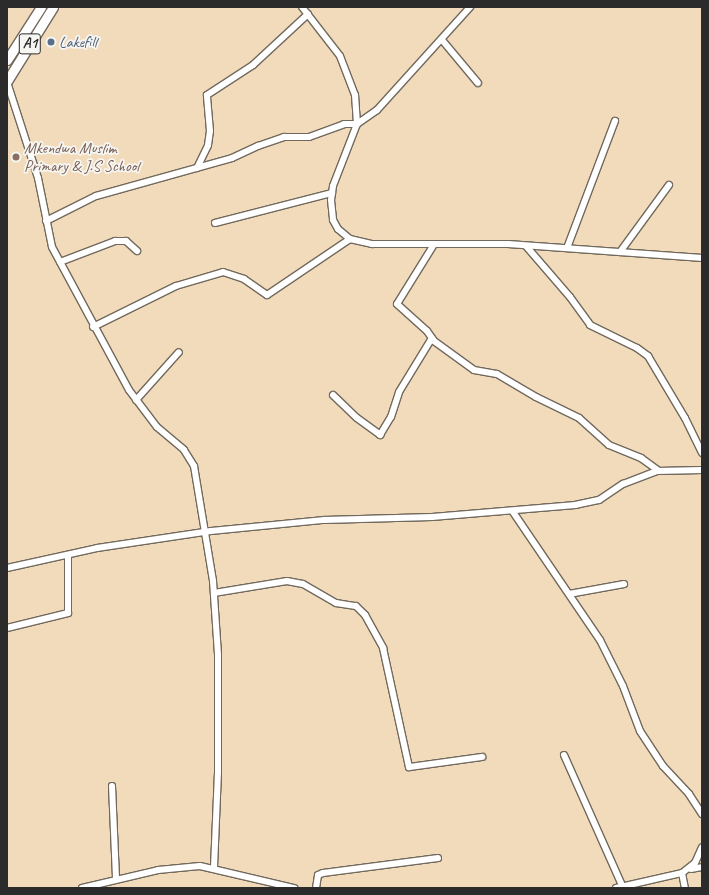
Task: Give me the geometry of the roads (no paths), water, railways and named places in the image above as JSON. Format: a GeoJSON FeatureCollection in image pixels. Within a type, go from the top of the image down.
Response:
{"type":"FeatureCollection","features":[{"type":"Feature","properties":{"kind":"highway","name":"A1"},"geometry":{"type":"LineString","coordinates":[[7,60],[40,7]]}},
{"type":"Feature","properties":{"kind":"highway","name":"A1"},"geometry":{"type":"LineString","coordinates":[[7,82],[53,7]]}},
{"type":"Feature","properties":{"kind":"street"},"geometry":{"type":"LineString","coordinates":[[302,7],[329,41],[346,69],[355,95],[357,124],[332,193],[333,220],[338,229],[350,240],[372,244],[567,248],[702,258]]}},
{"type":"Feature","properties":{"kind":"street"},"geometry":{"type":"LineString","coordinates":[[46,221],[96,196],[232,158],[258,146],[284,137],[309,137],[344,124],[357,124],[377,110],[442,40],[470,7]]}},
{"type":"Feature","properties":{"kind":"street"},"geometry":{"type":"LineString","coordinates":[[197,168],[208,145],[210,131],[207,95],[253,65],[308,14]]}},
{"type":"Feature","properties":{"kind":"street"},"geometry":{"type":"LineString","coordinates":[[442,40],[478,83]]}},
{"type":"Feature","properties":{"kind":"street"},"geometry":{"type":"LineString","coordinates":[[7,82],[20,116],[38,178],[52,247],[93,327],[136,400],[157,427],[190,458],[196,474],[206,532],[214,593],[219,715],[214,868]]}},
{"type":"Feature","properties":{"kind":"street"},"geometry":{"type":"LineString","coordinates":[[567,248],[615,121]]}},
{"type":"Feature","properties":{"kind":"street"},"geometry":{"type":"LineString","coordinates":[[620,252],[669,185]]}},
{"type":"Feature","properties":{"kind":"street"},"geometry":{"type":"LineString","coordinates":[[215,223],[332,193]]}},
{"type":"Feature","properties":{"kind":"street"},"geometry":{"type":"LineString","coordinates":[[93,327],[176,286],[223,272],[244,279],[267,295],[350,240]]}},
{"type":"Feature","properties":{"kind":"street"},"geometry":{"type":"LineString","coordinates":[[60,262],[115,241],[126,242],[137,251]]}},
{"type":"Feature","properties":{"kind":"street"},"geometry":{"type":"LineString","coordinates":[[433,246],[396,302],[432,338],[474,370],[497,374],[536,397],[578,418],[609,445],[641,458],[659,471]]}},
{"type":"Feature","properties":{"kind":"street"},"geometry":{"type":"LineString","coordinates":[[526,246],[570,297],[590,325],[637,348],[652,360],[686,418],[702,452]]}},
{"type":"Feature","properties":{"kind":"street"},"geometry":{"type":"LineString","coordinates":[[333,395],[357,418],[380,435],[391,417],[399,392],[432,338]]}},
{"type":"Feature","properties":{"kind":"street"},"geometry":{"type":"LineString","coordinates":[[136,400],[179,352]]}},
{"type":"Feature","properties":{"kind":"street"},"geometry":{"type":"LineString","coordinates":[[7,568],[98,548],[206,532],[324,520],[407,518],[493,511],[513,512],[599,500],[623,484],[659,471],[702,470]]}},
{"type":"Feature","properties":{"kind":"street"},"geometry":{"type":"LineString","coordinates":[[513,512],[609,655],[640,731],[663,766],[700,808],[702,814]]}},
{"type":"Feature","properties":{"kind":"street"},"geometry":{"type":"LineString","coordinates":[[7,628],[68,614],[68,555]]}},
{"type":"Feature","properties":{"kind":"street"},"geometry":{"type":"LineString","coordinates":[[214,593],[287,581],[303,584],[336,603],[356,606],[365,614],[383,648],[409,767],[482,757]]}},
{"type":"Feature","properties":{"kind":"street"},"geometry":{"type":"LineString","coordinates":[[569,594],[624,584]]}},
{"type":"Feature","properties":{"kind":"street"},"geometry":{"type":"LineString","coordinates":[[564,755],[619,887],[702,867]]}},
{"type":"Feature","properties":{"kind":"street"},"geometry":{"type":"LineString","coordinates":[[112,786],[116,879]]}},
{"type":"Feature","properties":{"kind":"street"},"geometry":{"type":"LineString","coordinates":[[691,869],[702,847]]}},
{"type":"Feature","properties":{"kind":"street"},"geometry":{"type":"LineString","coordinates":[[316,888],[318,875],[323,873],[438,858]]}},
{"type":"Feature","properties":{"kind":"street"},"geometry":{"type":"LineString","coordinates":[[82,888],[116,879],[188,866],[214,868],[294,888]]}},
{"type":"Feature","properties":{"kind":"street"},"geometry":{"type":"LineString","coordinates":[[682,873],[685,888]]}},
{"type":"Feature","properties":{"kind":"place","name":"Lakefill"},"geometry":{"type":"Point","coordinates":[51,42]}},
{"type":"Feature","properties":{"kind":"place","name":"Mkendwa Muslim Primary & J.S School"},"geometry":{"type":"Point","coordinates":[16,157]}}]}
